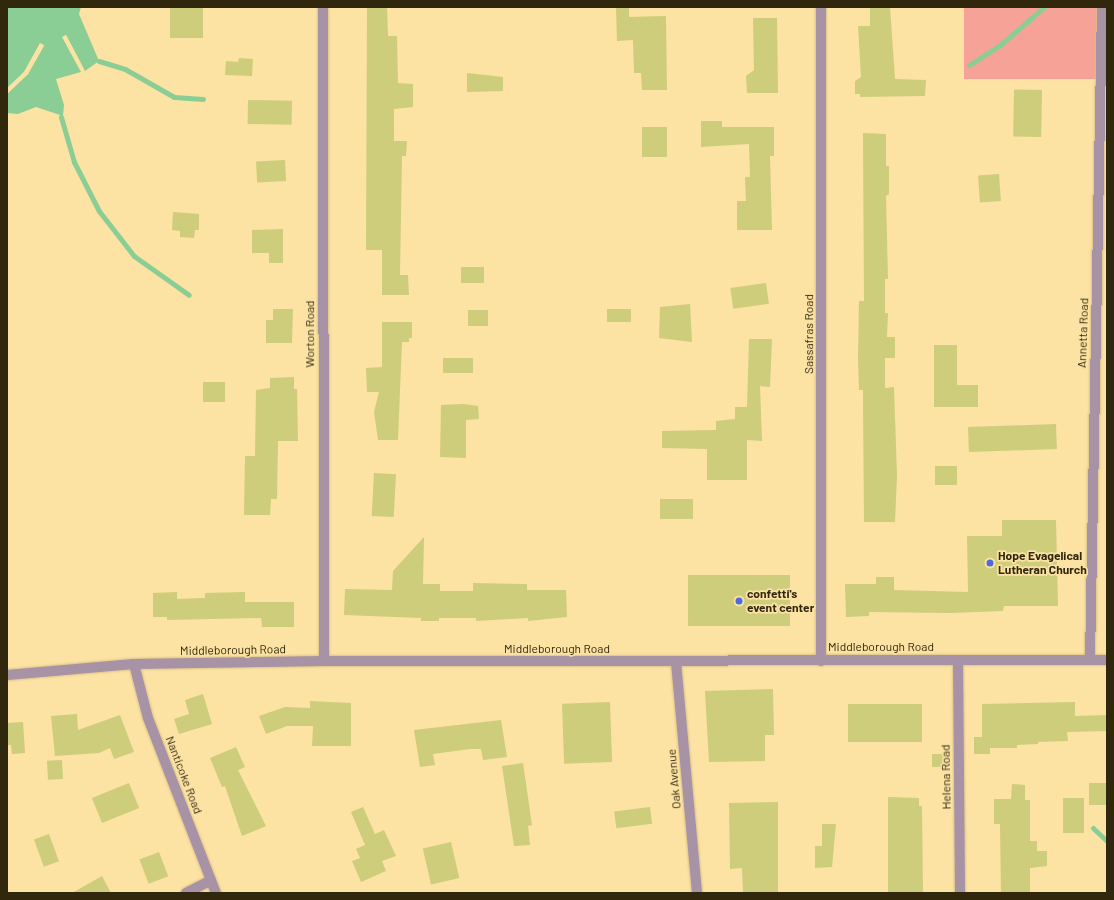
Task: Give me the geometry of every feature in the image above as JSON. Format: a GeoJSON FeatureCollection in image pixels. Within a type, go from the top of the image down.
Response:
{"type":"FeatureCollection","features":[{"type":"Feature","properties":{"kind":"street","name":"Worton Road"},"geometry":{"type":"LineString","coordinates":[[323,7],[324,661]]}},
{"type":"Feature","properties":{"kind":"street","name":"Sassafras Road"},"geometry":{"type":"LineString","coordinates":[[821,660],[822,7]]}},
{"type":"Feature","properties":{"kind":"street","name":"Annetta Road"},"geometry":{"type":"LineString","coordinates":[[1090,660],[1102,7]]}},
{"type":"Feature","properties":{"kind":"street","name":"Middleborough Road"},"geometry":{"type":"LineString","coordinates":[[7,675],[134,664],[324,661],[676,662],[821,660],[1107,660]]}},
{"type":"Feature","properties":{"kind":"street","name":"Helena Road"},"geometry":{"type":"LineString","coordinates":[[958,660],[960,893]]}},
{"type":"Feature","properties":{"kind":"street","name":"Oak Avenue"},"geometry":{"type":"LineString","coordinates":[[676,662],[697,893]]}},
{"type":"Feature","properties":{"kind":"street","name":"Nanticoke Road"},"geometry":{"type":"LineString","coordinates":[[134,664],[148,718],[216,893]]}},
{"type":"Feature","properties":{"kind":"street"},"geometry":{"type":"LineString","coordinates":[[186,893],[211,880]]}},
{"type":"Feature","properties":{"kind":"shaded area"},"geometry":{"type":"Polygon","coordinates":[[[7,7],[81,7],[79,14],[99,61],[85,71],[66,35],[63,37],[81,72],[56,79],[64,105],[63,116],[36,107],[18,114],[7,113],[7,94],[28,74],[44,46],[40,44],[24,72],[7,88],[7,7]]]}},
{"type":"Feature","properties":{"kind":"shaded area"},"geometry":{"type":"Polygon","coordinates":[[[964,7],[1107,7],[1107,79],[964,79],[964,7]]]}},
{"type":"Feature","properties":{"kind":"pier"},"geometry":{"type":"Polygon","coordinates":[[[66,35],[85,71],[65,37],[81,72],[62,37],[66,35]]]}},
{"type":"Feature","properties":{"kind":"pier"},"geometry":{"type":"Polygon","coordinates":[[[40,43],[44,45],[28,74],[7,94],[27,73],[41,46],[26,73],[7,90],[24,72],[40,43]]]}},
{"type":"Feature","properties":{"kind":"building"},"geometry":{"type":"Polygon","coordinates":[[[367,7],[387,7],[388,36],[397,36],[398,83],[413,84],[413,107],[394,109],[394,141],[407,141],[406,156],[402,156],[400,275],[408,275],[409,295],[382,295],[382,250],[366,250],[367,7]]]}},
{"type":"Feature","properties":{"kind":"building"},"geometry":{"type":"Polygon","coordinates":[[[616,7],[629,7],[629,17],[666,16],[667,90],[642,90],[641,73],[634,73],[633,40],[617,41],[616,7]]]}},
{"type":"Feature","properties":{"kind":"building"},"geometry":{"type":"Polygon","coordinates":[[[870,7],[890,7],[895,79],[926,80],[925,96],[860,97],[860,94],[855,94],[855,81],[861,77],[858,26],[870,26],[870,7]]]}},
{"type":"Feature","properties":{"kind":"building"},"geometry":{"type":"Polygon","coordinates":[[[170,8],[203,8],[203,38],[170,38],[170,8]]]}},
{"type":"Feature","properties":{"kind":"building"},"geometry":{"type":"Polygon","coordinates":[[[753,18],[777,18],[778,93],[747,93],[746,76],[754,70],[753,18]]]}},
{"type":"Feature","properties":{"kind":"building"},"geometry":{"type":"Polygon","coordinates":[[[239,58],[253,59],[252,76],[225,75],[226,61],[238,62],[239,58]]]}},
{"type":"Feature","properties":{"kind":"building"},"geometry":{"type":"Polygon","coordinates":[[[467,73],[503,77],[503,91],[467,92],[467,73]]]}},
{"type":"Feature","properties":{"kind":"building"},"geometry":{"type":"Polygon","coordinates":[[[1014,90],[1042,90],[1041,137],[1013,137],[1014,90]]]}},
{"type":"Feature","properties":{"kind":"building"},"geometry":{"type":"Polygon","coordinates":[[[248,100],[292,101],[292,125],[248,124],[248,100]]]}},
{"type":"Feature","properties":{"kind":"building"},"geometry":{"type":"Polygon","coordinates":[[[701,121],[722,121],[722,127],[774,127],[774,156],[770,156],[772,230],[737,230],[737,201],[746,201],[745,177],[750,177],[749,144],[701,147],[701,121]]]}},
{"type":"Feature","properties":{"kind":"building"},"geometry":{"type":"Polygon","coordinates":[[[642,127],[667,127],[667,157],[642,157],[642,127]]]}},
{"type":"Feature","properties":{"kind":"building"},"geometry":{"type":"Polygon","coordinates":[[[863,133],[886,134],[886,166],[889,166],[889,194],[886,196],[888,279],[885,279],[885,313],[888,313],[887,337],[895,337],[895,358],[885,358],[885,388],[894,387],[897,476],[895,522],[864,522],[863,390],[859,390],[858,358],[859,301],[864,301],[863,133]]]}},
{"type":"Feature","properties":{"kind":"building"},"geometry":{"type":"Polygon","coordinates":[[[285,160],[286,181],[257,182],[256,162],[285,160]]]}},
{"type":"Feature","properties":{"kind":"building"},"geometry":{"type":"Polygon","coordinates":[[[999,174],[1001,201],[980,202],[978,175],[999,174]]]}},
{"type":"Feature","properties":{"kind":"building"},"geometry":{"type":"Polygon","coordinates":[[[173,212],[199,214],[199,230],[195,230],[194,238],[180,237],[180,231],[172,230],[173,212]]]}},
{"type":"Feature","properties":{"kind":"building"},"geometry":{"type":"Polygon","coordinates":[[[283,229],[283,263],[269,263],[269,253],[252,253],[252,230],[283,229]]]}},
{"type":"Feature","properties":{"kind":"building"},"geometry":{"type":"Polygon","coordinates":[[[461,267],[484,267],[484,283],[461,283],[461,267]]]}},
{"type":"Feature","properties":{"kind":"building"},"geometry":{"type":"Polygon","coordinates":[[[766,283],[769,304],[733,309],[730,288],[766,283]]]}},
{"type":"Feature","properties":{"kind":"building"},"geometry":{"type":"Polygon","coordinates":[[[690,304],[692,342],[659,338],[660,307],[690,304]]]}},
{"type":"Feature","properties":{"kind":"building"},"geometry":{"type":"Polygon","coordinates":[[[273,309],[293,309],[292,343],[266,343],[266,320],[273,320],[273,309]]]}},
{"type":"Feature","properties":{"kind":"building"},"geometry":{"type":"Polygon","coordinates":[[[607,309],[631,309],[631,322],[607,322],[607,309]]]}},
{"type":"Feature","properties":{"kind":"building"},"geometry":{"type":"Polygon","coordinates":[[[468,310],[488,310],[488,326],[468,326],[468,310]]]}},
{"type":"Feature","properties":{"kind":"building"},"geometry":{"type":"Polygon","coordinates":[[[382,322],[412,322],[412,338],[409,338],[409,342],[402,342],[398,440],[378,440],[374,412],[379,392],[367,392],[366,368],[382,367],[382,322]]]}},
{"type":"Feature","properties":{"kind":"building"},"geometry":{"type":"Polygon","coordinates":[[[749,339],[772,339],[770,387],[760,386],[762,441],[747,440],[747,480],[707,480],[707,449],[662,448],[662,431],[716,430],[716,421],[735,419],[735,407],[747,407],[749,339]]]}},
{"type":"Feature","properties":{"kind":"building"},"geometry":{"type":"Polygon","coordinates":[[[934,345],[957,345],[957,385],[978,385],[978,407],[934,407],[934,345]]]}},
{"type":"Feature","properties":{"kind":"building"},"geometry":{"type":"Polygon","coordinates":[[[443,358],[473,358],[473,373],[443,373],[443,358]]]}},
{"type":"Feature","properties":{"kind":"building"},"geometry":{"type":"Polygon","coordinates":[[[294,377],[294,389],[297,389],[298,441],[278,441],[277,499],[271,499],[270,515],[244,515],[245,456],[255,456],[256,390],[270,388],[270,378],[294,377]]]}},
{"type":"Feature","properties":{"kind":"building"},"geometry":{"type":"Polygon","coordinates":[[[203,382],[225,382],[225,402],[203,402],[203,382]]]}},
{"type":"Feature","properties":{"kind":"building"},"geometry":{"type":"Polygon","coordinates":[[[463,404],[478,406],[479,419],[466,420],[466,458],[440,457],[441,405],[463,404]]]}},
{"type":"Feature","properties":{"kind":"building"},"geometry":{"type":"Polygon","coordinates":[[[1056,424],[1057,449],[969,452],[968,427],[1056,424]]]}},
{"type":"Feature","properties":{"kind":"building"},"geometry":{"type":"Polygon","coordinates":[[[935,466],[957,466],[957,485],[935,485],[935,466]]]}},
{"type":"Feature","properties":{"kind":"building"},"geometry":{"type":"Polygon","coordinates":[[[374,473],[396,474],[394,517],[372,516],[374,473]]]}},
{"type":"Feature","properties":{"kind":"building"},"geometry":{"type":"Polygon","coordinates":[[[660,499],[693,499],[693,519],[660,519],[660,499]]]}},
{"type":"Feature","properties":{"kind":"building","name":"Hope Evagelical Lutheran Church"},"geometry":{"type":"Polygon","coordinates":[[[1002,520],[1056,520],[1058,606],[1004,606],[1003,611],[951,613],[869,612],[869,616],[846,617],[845,584],[876,584],[876,577],[894,577],[894,590],[968,592],[967,536],[1002,536],[1002,520]]]}},
{"type":"Feature","properties":{"kind":"building"},"geometry":{"type":"Polygon","coordinates":[[[424,537],[423,584],[440,584],[440,591],[473,591],[473,583],[527,584],[527,590],[566,590],[567,617],[528,621],[528,618],[476,621],[476,618],[439,618],[439,621],[421,621],[421,618],[344,615],[345,589],[392,590],[393,571],[424,537]]]}},
{"type":"Feature","properties":{"kind":"building","name":"confetti's event center"},"geometry":{"type":"Polygon","coordinates":[[[688,575],[790,575],[790,626],[688,626],[688,575]]]}},
{"type":"Feature","properties":{"kind":"building"},"geometry":{"type":"Polygon","coordinates":[[[177,592],[177,599],[205,598],[205,593],[245,592],[245,602],[294,602],[294,627],[262,627],[261,618],[167,620],[167,617],[153,617],[153,593],[177,592]]]}},
{"type":"Feature","properties":{"kind":"building"},"geometry":{"type":"Polygon","coordinates":[[[773,689],[774,735],[765,735],[765,761],[709,762],[705,691],[773,689]]]}},
{"type":"Feature","properties":{"kind":"building"},"geometry":{"type":"Polygon","coordinates":[[[203,694],[212,724],[179,734],[174,719],[189,714],[185,700],[203,694]]]}},
{"type":"Feature","properties":{"kind":"building"},"geometry":{"type":"Polygon","coordinates":[[[310,701],[351,703],[351,746],[312,746],[313,726],[287,726],[266,734],[259,716],[285,707],[310,708],[310,701]]]}},
{"type":"Feature","properties":{"kind":"building"},"geometry":{"type":"Polygon","coordinates":[[[610,702],[612,762],[564,764],[562,704],[610,702]]]}},
{"type":"Feature","properties":{"kind":"building"},"geometry":{"type":"Polygon","coordinates":[[[1075,702],[1075,716],[1107,715],[1107,731],[1067,732],[1068,741],[1038,742],[1038,744],[1017,745],[1017,748],[990,748],[990,754],[974,754],[974,737],[982,737],[982,704],[1075,702]]]}},
{"type":"Feature","properties":{"kind":"building"},"geometry":{"type":"Polygon","coordinates":[[[848,704],[922,704],[922,742],[848,742],[848,704]]]}},
{"type":"Feature","properties":{"kind":"building"},"geometry":{"type":"Polygon","coordinates":[[[77,714],[78,730],[120,715],[134,752],[114,759],[110,748],[99,753],[55,756],[51,716],[77,714]]]}},
{"type":"Feature","properties":{"kind":"building"},"geometry":{"type":"Polygon","coordinates":[[[501,720],[507,757],[483,760],[481,749],[470,749],[433,754],[435,765],[420,767],[414,730],[501,720]]]}},
{"type":"Feature","properties":{"kind":"building"},"geometry":{"type":"Polygon","coordinates":[[[23,722],[25,753],[12,754],[11,745],[7,745],[7,723],[23,722]]]}},
{"type":"Feature","properties":{"kind":"building"},"geometry":{"type":"Polygon","coordinates":[[[236,747],[245,767],[238,770],[266,826],[242,836],[225,786],[222,787],[210,758],[236,747]]]}},
{"type":"Feature","properties":{"kind":"building"},"geometry":{"type":"Polygon","coordinates":[[[932,754],[946,754],[946,767],[932,767],[932,754]]]}},
{"type":"Feature","properties":{"kind":"building"},"geometry":{"type":"Polygon","coordinates":[[[62,760],[63,779],[48,780],[47,761],[62,760]]]}},
{"type":"Feature","properties":{"kind":"building"},"geometry":{"type":"Polygon","coordinates":[[[523,763],[532,825],[528,826],[530,845],[514,846],[502,766],[523,763]]]}},
{"type":"Feature","properties":{"kind":"building"},"geometry":{"type":"Polygon","coordinates":[[[129,783],[139,808],[102,823],[92,798],[129,783]]]}},
{"type":"Feature","properties":{"kind":"building"},"geometry":{"type":"Polygon","coordinates":[[[1089,783],[1107,783],[1107,805],[1089,805],[1089,783]]]}},
{"type":"Feature","properties":{"kind":"building"},"geometry":{"type":"Polygon","coordinates":[[[1012,784],[1025,785],[1025,800],[1030,800],[1030,841],[1037,841],[1037,851],[1047,851],[1047,866],[1030,868],[1030,893],[1001,893],[1000,824],[994,824],[994,799],[1011,799],[1012,784]]]}},
{"type":"Feature","properties":{"kind":"building"},"geometry":{"type":"Polygon","coordinates":[[[888,797],[919,798],[919,806],[922,806],[923,893],[888,893],[888,797]]]}},
{"type":"Feature","properties":{"kind":"building"},"geometry":{"type":"Polygon","coordinates":[[[1063,798],[1084,798],[1084,833],[1063,833],[1063,798]]]}},
{"type":"Feature","properties":{"kind":"building"},"geometry":{"type":"Polygon","coordinates":[[[778,802],[778,893],[743,893],[742,868],[730,869],[729,803],[778,802]]]}},
{"type":"Feature","properties":{"kind":"building"},"geometry":{"type":"Polygon","coordinates":[[[363,807],[375,834],[384,830],[396,856],[382,861],[386,871],[361,882],[352,861],[360,858],[356,849],[365,845],[351,812],[363,807]]]}},
{"type":"Feature","properties":{"kind":"building"},"geometry":{"type":"Polygon","coordinates":[[[650,807],[652,824],[616,828],[614,811],[650,807]]]}},
{"type":"Feature","properties":{"kind":"building"},"geometry":{"type":"Polygon","coordinates":[[[822,824],[836,824],[832,867],[815,868],[815,846],[822,846],[822,824]]]}},
{"type":"Feature","properties":{"kind":"building"},"geometry":{"type":"Polygon","coordinates":[[[49,834],[59,861],[44,867],[34,839],[49,834]]]}},
{"type":"Feature","properties":{"kind":"building"},"geometry":{"type":"Polygon","coordinates":[[[451,842],[459,878],[431,885],[423,849],[451,842]]]}},
{"type":"Feature","properties":{"kind":"building"},"geometry":{"type":"Polygon","coordinates":[[[159,852],[168,876],[149,884],[139,860],[159,852]]]}},
{"type":"Feature","properties":{"kind":"building"},"geometry":{"type":"Polygon","coordinates":[[[102,876],[111,893],[72,893],[102,876]]]}},
{"type":"Feature","properties":{"kind":"waterway"},"geometry":{"type":"LineString","coordinates":[[969,65],[1000,45],[1044,7]]}},
{"type":"Feature","properties":{"kind":"waterway"},"geometry":{"type":"LineString","coordinates":[[99,61],[125,69],[174,97],[203,99]]}},
{"type":"Feature","properties":{"kind":"waterway"},"geometry":{"type":"LineString","coordinates":[[61,117],[74,162],[99,211],[134,256],[189,295]]}},
{"type":"Feature","properties":{"kind":"waterway"},"geometry":{"type":"LineString","coordinates":[[1093,828],[1107,841]]}},
{"type":"Feature","properties":{"kind":"place","name":"Hope Evagelical Lutheran Church"},"geometry":{"type":"Point","coordinates":[990,563]}},
{"type":"Feature","properties":{"kind":"place","name":"confetti's event center"},"geometry":{"type":"Point","coordinates":[739,601]}}]}
